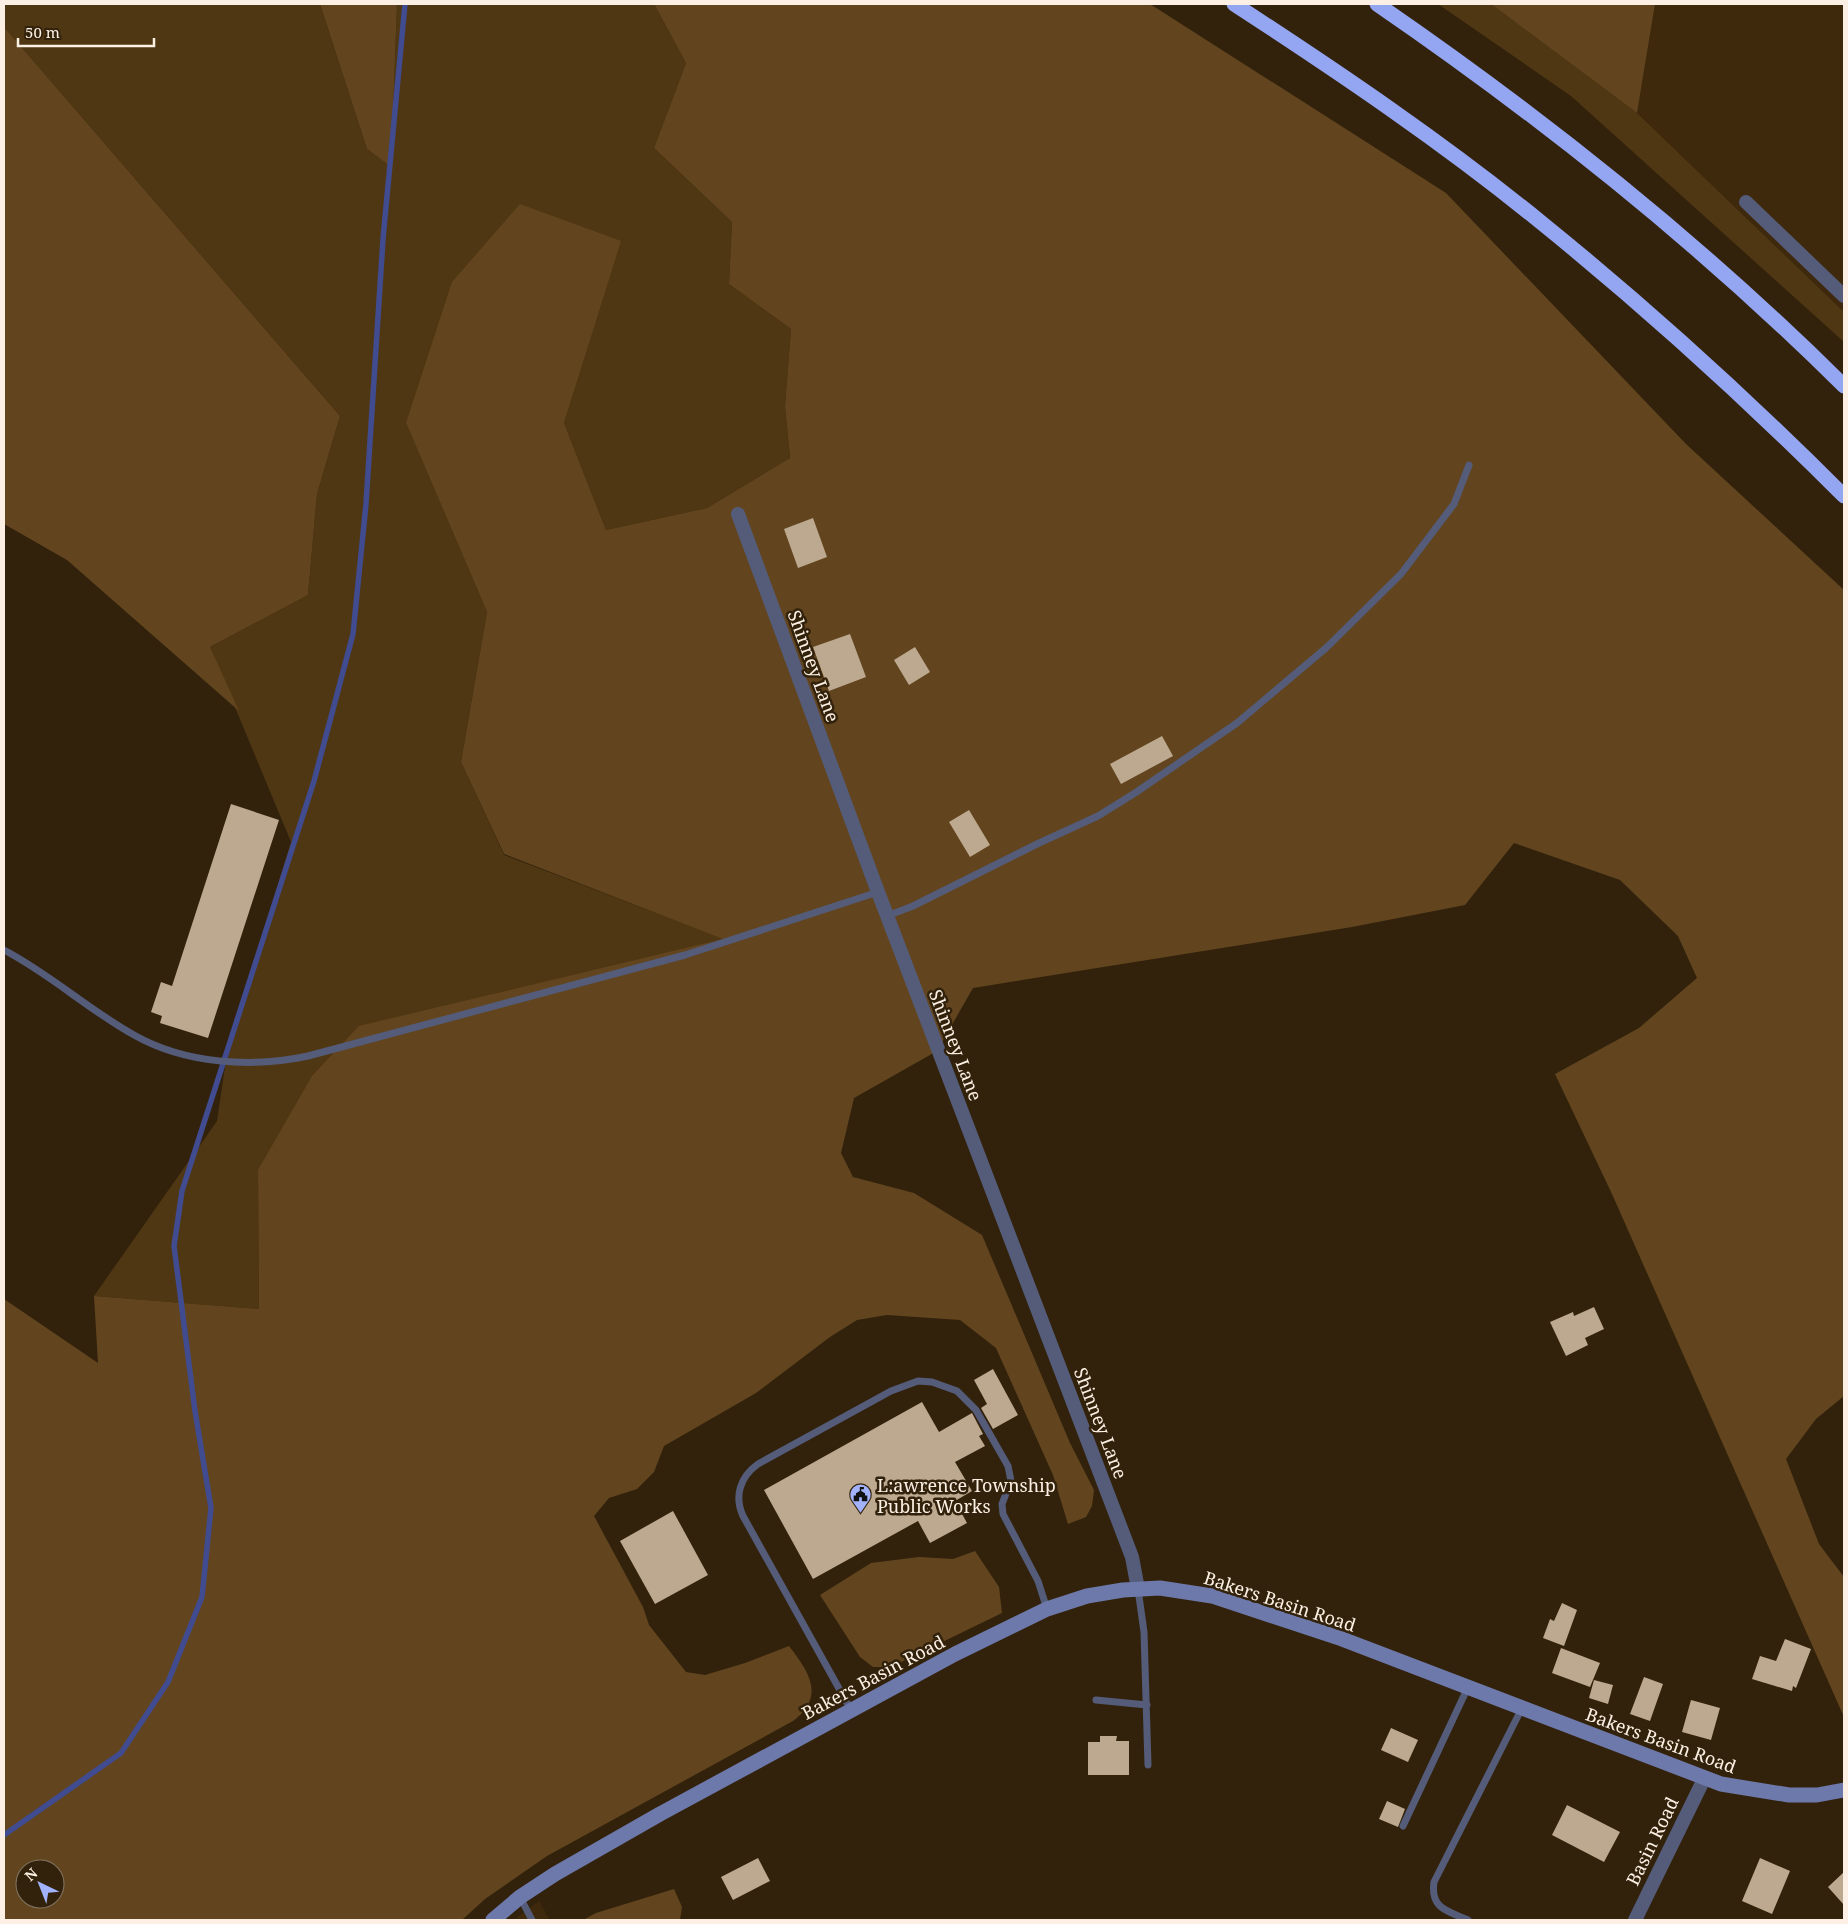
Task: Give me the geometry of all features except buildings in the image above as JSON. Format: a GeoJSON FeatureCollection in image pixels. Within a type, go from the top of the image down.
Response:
{"type":"FeatureCollection","features":[{"type":"Feature","properties":{"kind":"highway"},"geometry":{"type":"LineString","coordinates":[[1234,4],[1400,116],[1542,223],[1633,299],[1722,378],[1844,496]]}},
{"type":"Feature","properties":{"kind":"highway"},"geometry":{"type":"LineString","coordinates":[[1377,4],[1544,124],[1639,200],[1731,279],[1844,386]]}},
{"type":"Feature","properties":{"kind":"main road","name":"Bakers Basin Road"},"geometry":{"type":"LineString","coordinates":[[492,1920],[520,1897],[555,1874],[660,1814],[1017,1622],[1047,1609],[1088,1596],[1138,1589],[1160,1588],[1212,1596],[1342,1639],[1704,1779],[1738,1788],[1789,1795],[1817,1795],[1844,1790]]}},
{"type":"Feature","properties":{"kind":"street"},"geometry":{"type":"LineString","coordinates":[[1746,202],[1844,296]]}},
{"type":"Feature","properties":{"kind":"street","name":"Shinney Lane"},"geometry":{"type":"LineString","coordinates":[[738,514],[887,916],[1132,1557],[1138,1589]]}},
{"type":"Feature","properties":{"kind":"street","name":"Basin Road"},"geometry":{"type":"LineString","coordinates":[[1635,1920],[1704,1779]]}},
{"type":"Feature","properties":{"kind":"lane"},"geometry":{"type":"LineString","coordinates":[[887,916],[913,906],[1036,844],[1098,816],[1237,723],[1326,648],[1402,574],[1454,504],[1469,465]]}},
{"type":"Feature","properties":{"kind":"lane"},"geometry":{"type":"LineString","coordinates":[[4,950],[40,969],[134,1035],[179,1052],[212,1059],[267,1064],[308,1056],[685,955],[878,892]]}},
{"type":"Feature","properties":{"kind":"lane"},"geometry":{"type":"LineString","coordinates":[[851,1710],[743,1516],[738,1497],[744,1478],[758,1464],[891,1391],[918,1381],[932,1382],[956,1391],[976,1410],[1008,1466],[1012,1481],[1002,1504],[1003,1514],[1038,1581],[1047,1609]]}},
{"type":"Feature","properties":{"kind":"lane"},"geometry":{"type":"LineString","coordinates":[[1138,1589],[1144,1632],[1148,1765]]}},
{"type":"Feature","properties":{"kind":"lane"},"geometry":{"type":"LineString","coordinates":[[1403,1826],[1468,1687]]}},
{"type":"Feature","properties":{"kind":"lane"},"geometry":{"type":"LineString","coordinates":[[1096,1700],[1147,1705]]}},
{"type":"Feature","properties":{"kind":"lane"},"geometry":{"type":"LineString","coordinates":[[1468,1920],[1442,1908],[1436,1902],[1433,1892],[1434,1882],[1522,1708]]}},
{"type":"Feature","properties":{"kind":"lane"},"geometry":{"type":"LineString","coordinates":[[520,1897],[532,1920]]}},
{"type":"Feature","properties":{"kind":"shaded area"},"geometry":{"type":"Polygon","coordinates":[[[4,4],[320,4],[367,149],[391,167],[397,4],[654,4],[686,63],[654,148],[732,222],[729,284],[791,329],[785,406],[790,458],[707,508],[606,530],[564,423],[620,241],[406,423],[487,612],[461,762],[504,855],[724,939],[258,1170],[259,1309],[94,1296],[217,1121],[228,1047],[291,842],[210,647],[308,595],[317,494],[340,416],[4,27],[4,4]]]}},
{"type":"Feature","properties":{"kind":"shaded area"},"geometry":{"type":"Polygon","coordinates":[[[320,4],[397,4],[391,167],[367,149],[320,4]]]}},
{"type":"Feature","properties":{"kind":"shaded area"},"geometry":{"type":"Polygon","coordinates":[[[654,4],[1150,4],[1446,193],[1686,444],[1844,590],[1844,1396],[1816,1419],[1786,1459],[1819,1544],[1844,1577],[1844,1717],[1612,1194],[1555,1074],[1639,1028],[1697,978],[1678,936],[1620,880],[1514,843],[1465,905],[1352,927],[973,988],[937,1051],[854,1098],[841,1153],[853,1177],[914,1193],[982,1235],[1070,1443],[1094,1490],[1092,1506],[1086,1517],[1068,1524],[1053,1475],[996,1348],[960,1320],[887,1315],[857,1320],[830,1337],[756,1393],[664,1446],[654,1472],[637,1489],[609,1498],[594,1516],[643,1607],[649,1625],[686,1672],[705,1675],[745,1663],[789,1646],[808,1675],[812,1693],[803,1712],[793,1721],[547,1856],[485,1899],[462,1920],[4,1920],[4,1299],[98,1363],[94,1296],[259,1309],[258,1170],[312,1076],[359,1026],[723,939],[504,854],[461,762],[487,612],[406,423],[452,282],[520,204],[621,241],[564,423],[606,530],[707,508],[790,458],[785,406],[791,329],[729,284],[732,222],[654,148],[686,63],[654,4]]]}},
{"type":"Feature","properties":{"kind":"shaded area"},"geometry":{"type":"Polygon","coordinates":[[[1438,4],[1491,4],[1637,113],[1844,312],[1844,342],[1571,96],[1438,4]]]}},
{"type":"Feature","properties":{"kind":"shaded area"},"geometry":{"type":"Polygon","coordinates":[[[1491,4],[1655,4],[1637,113],[1491,4]]]}},
{"type":"Feature","properties":{"kind":"shaded area"},"geometry":{"type":"Polygon","coordinates":[[[1655,4],[1844,4],[1844,312],[1637,113],[1655,4]]]}},
{"type":"Feature","properties":{"kind":"shaded area"},"geometry":{"type":"Polygon","coordinates":[[[4,27],[340,416],[317,494],[308,595],[210,647],[239,711],[67,560],[4,524],[4,27]]]}},
{"type":"Feature","properties":{"kind":"shaded area"},"geometry":{"type":"Polygon","coordinates":[[[975,1551],[999,1587],[1002,1613],[891,1667],[873,1667],[860,1657],[820,1595],[871,1563],[919,1557],[953,1559],[975,1551]]]}},
{"type":"Feature","properties":{"kind":"shaded area"},"geometry":{"type":"Polygon","coordinates":[[[674,1889],[682,1907],[680,1920],[583,1920],[596,1913],[674,1889]]]}},
{"type":"Feature","properties":{"kind":"shaded area"},"geometry":{"type":"Polygon","coordinates":[[[539,1901],[550,1920],[514,1920],[524,1912],[539,1901]]]}},
{"type":"Feature","properties":{"kind":"waterway"},"geometry":{"type":"LineString","coordinates":[[4,1835],[121,1753],[168,1682],[202,1597],[211,1508],[195,1411],[174,1246],[182,1191],[314,781],[353,634],[366,504],[383,239],[405,4]]}},
{"type":"Feature","properties":{"kind":"place","name":"L:awrence Township Public Works"},"geometry":{"type":"Point","coordinates":[861,1514]}}]}
